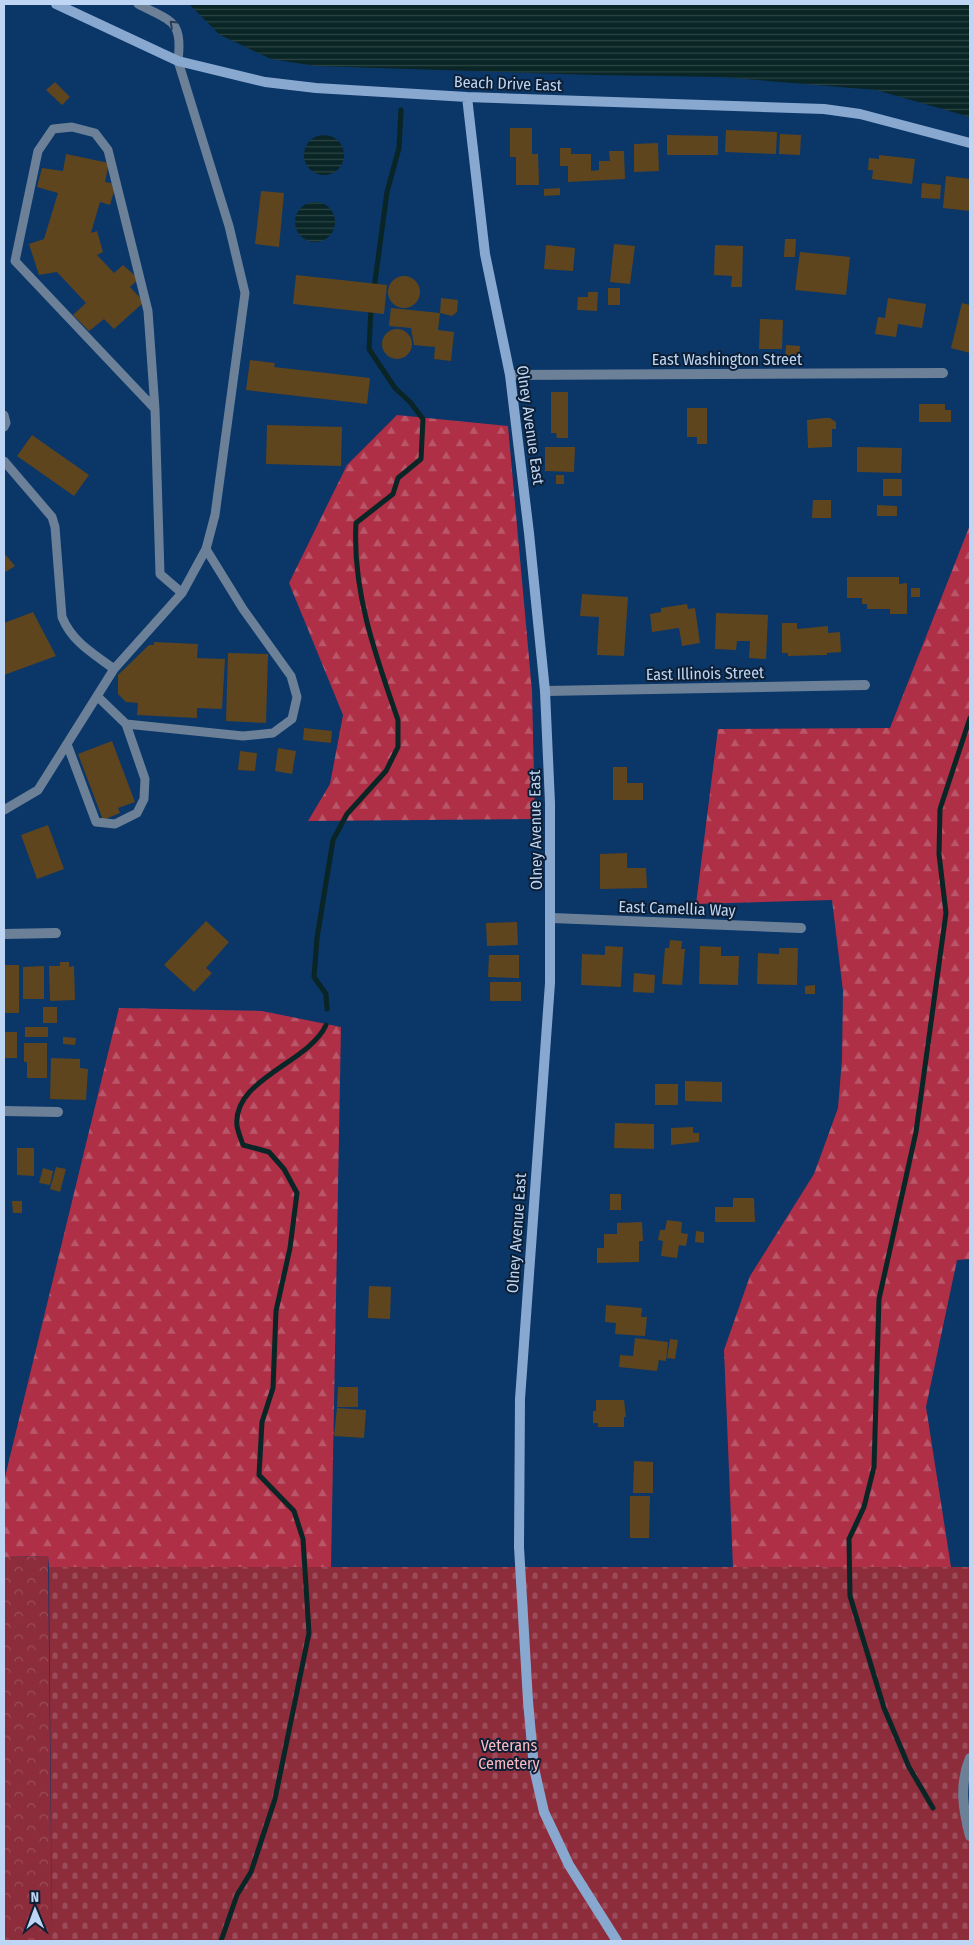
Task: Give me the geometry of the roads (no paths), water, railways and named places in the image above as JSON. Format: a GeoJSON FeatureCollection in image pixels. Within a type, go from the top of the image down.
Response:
{"type":"FeatureCollection","features":[{"type":"Feature","properties":{"kind":"main road","name":"Beach Drive East"},"geometry":{"type":"LineString","coordinates":[[56,4],[178,62],[265,82],[316,88],[467,97],[824,109],[875,117],[970,143]]}},
{"type":"Feature","properties":{"kind":"main road","name":"Olney Avenue East"},"geometry":{"type":"LineString","coordinates":[[467,97],[485,254],[510,375],[545,692],[552,845],[550,983],[522,1355],[519,1448],[520,1567],[529,1719],[534,1768],[539,1794],[557,1843],[568,1865],[617,1941]]}},
{"type":"Feature","properties":{"kind":"street","name":"East Washington Street"},"geometry":{"type":"LineString","coordinates":[[510,375],[943,373]]}},
{"type":"Feature","properties":{"kind":"street","name":"East Illinois Street"},"geometry":{"type":"LineString","coordinates":[[545,692],[865,684]]}},
{"type":"Feature","properties":{"kind":"street","name":"East Camellia Way"},"geometry":{"type":"LineString","coordinates":[[552,918],[801,928]]}},
{"type":"Feature","properties":{"kind":"street"},"geometry":{"type":"LineString","coordinates":[[4,934],[56,933]]}},
{"type":"Feature","properties":{"kind":"street"},"geometry":{"type":"LineString","coordinates":[[4,1111],[58,1112]]}},
{"type":"Feature","properties":{"kind":"street"},"geometry":{"type":"LineString","coordinates":[[970,1758],[962,1788],[964,1814],[970,1836]]}},
{"type":"Feature","properties":{"kind":"lane"},"geometry":{"type":"LineString","coordinates":[[4,810],[38,790],[114,669],[182,593],[206,549],[215,515],[245,293],[229,226],[178,62],[181,42],[178,28],[170,20],[138,4]]}},
{"type":"Feature","properties":{"kind":"lane"},"geometry":{"type":"LineString","coordinates":[[155,409],[15,261],[38,151],[53,129],[72,127],[95,133],[108,150],[148,311],[155,409],[160,574],[182,593]]}},
{"type":"Feature","properties":{"kind":"lane"},"geometry":{"type":"LineString","coordinates":[[4,415],[6,423],[4,427]]}},
{"type":"Feature","properties":{"kind":"lane"},"geometry":{"type":"LineString","coordinates":[[4,461],[52,517],[55,527],[62,617],[67,629],[80,644],[114,669]]}},
{"type":"Feature","properties":{"kind":"lane"},"geometry":{"type":"LineString","coordinates":[[126,724],[243,736],[273,733],[292,719],[297,697],[291,676],[243,609],[206,549]]}},
{"type":"Feature","properties":{"kind":"lane"},"geometry":{"type":"LineString","coordinates":[[67,744],[96,822],[115,824],[137,812],[144,799],[145,779],[126,724],[97,696]]}},
{"type":"Feature","properties":{"kind":"waterway"},"geometry":{"type":"LineString","coordinates":[[374,289],[387,192],[399,148],[401,110]]}},
{"type":"Feature","properties":{"kind":"waterway"},"geometry":{"type":"LineString","coordinates":[[327,1009],[326,994],[314,977],[317,938],[333,840],[347,814],[386,771],[398,747],[398,720],[374,648],[362,599],[358,574],[356,523],[393,494],[398,478],[421,459],[423,419],[410,402],[395,388],[369,349],[371,308]]}},
{"type":"Feature","properties":{"kind":"waterway"},"geometry":{"type":"LineString","coordinates":[[933,1808],[909,1767],[884,1708],[850,1596],[849,1539],[864,1507],[874,1467],[879,1299],[916,1132],[946,913],[939,854],[940,809],[970,718]]}},
{"type":"Feature","properties":{"kind":"waterway"},"geometry":{"type":"LineString","coordinates":[[221,1941],[237,1895],[251,1872],[275,1799],[309,1633],[303,1539],[294,1511],[259,1475],[262,1422],[273,1388],[276,1311],[290,1248],[297,1193],[284,1169],[269,1152],[243,1145],[237,1126],[239,1110],[246,1096],[258,1083],[304,1050],[317,1038],[326,1025]]}},
{"type":"Feature","properties":{"kind":"park label","name":"Veterans Cemetery"},"geometry":{"type":"Point","coordinates":[509,1754]}}]}
